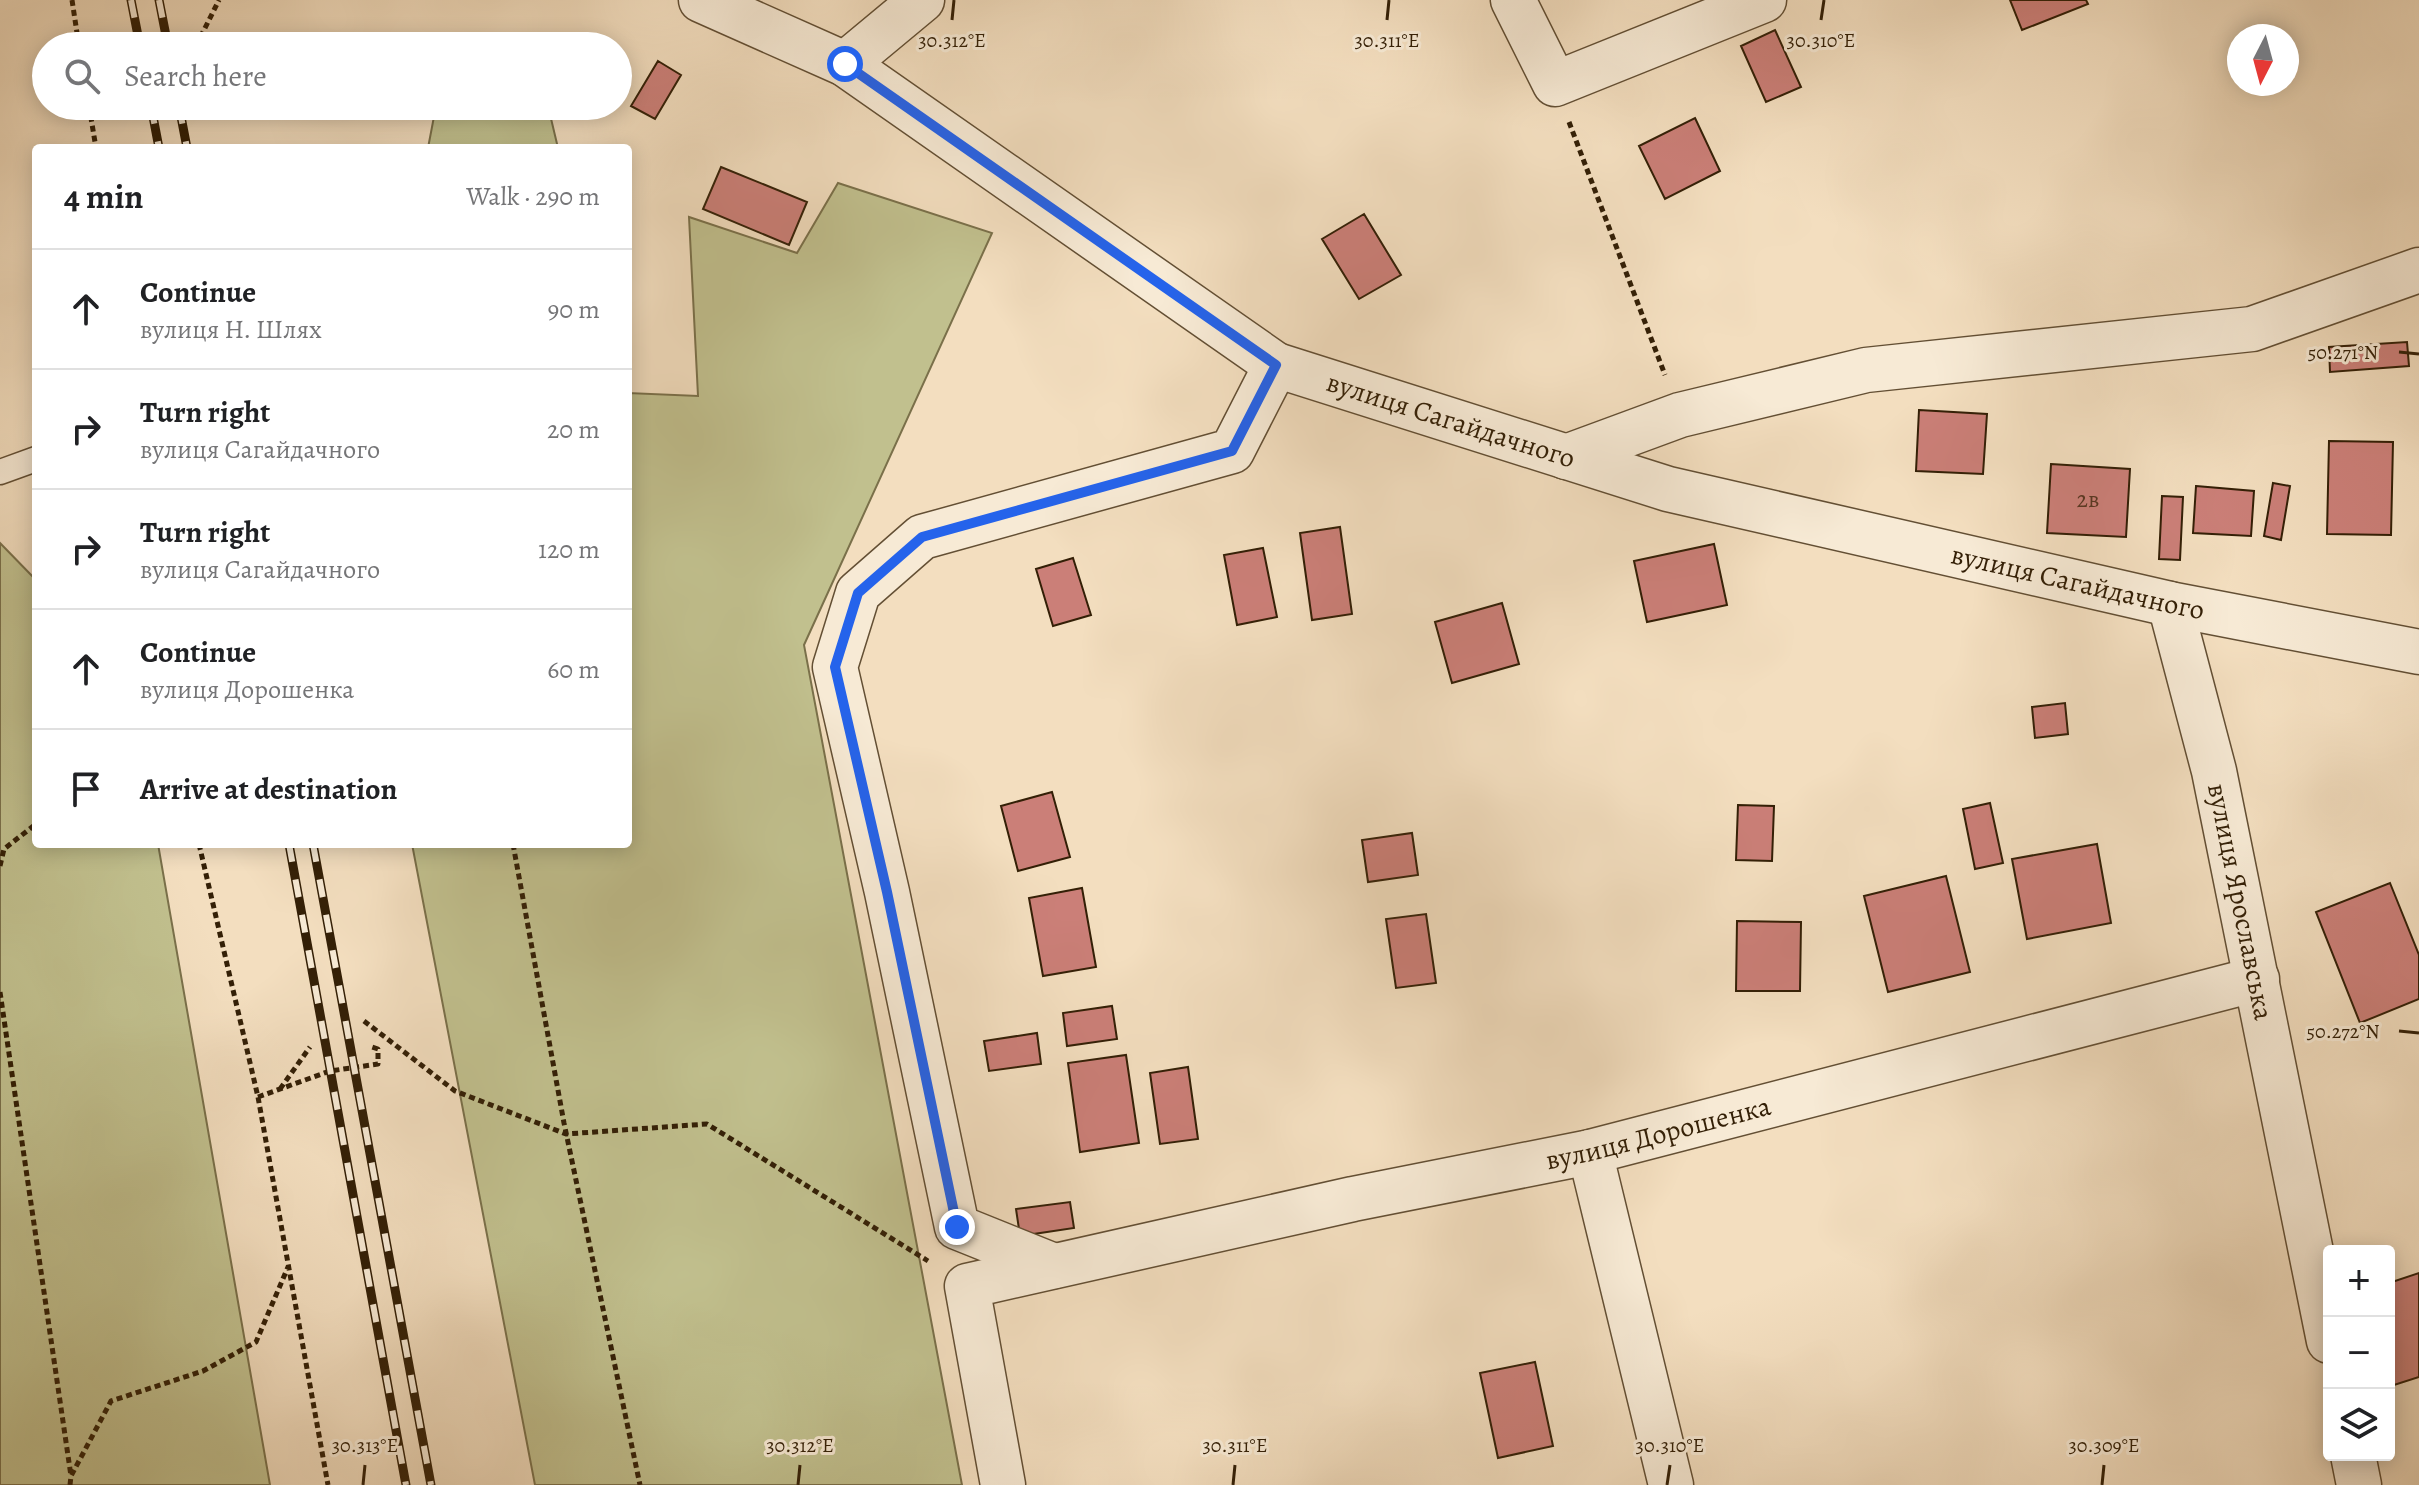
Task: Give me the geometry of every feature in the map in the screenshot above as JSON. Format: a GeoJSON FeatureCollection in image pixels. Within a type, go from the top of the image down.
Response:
{"type":"FeatureCollection","features":[{"type":"Feature","properties":{"kind":"street","name":"вулиця Сагайдачного"},"geometry":{"type":"LineString","coordinates":[[701,0],[845,64],[1276,365],[1668,489],[2170,604],[2419,652]]}},
{"type":"Feature","properties":{"kind":"street"},"geometry":{"type":"LineString","coordinates":[[845,64],[922,0]]}},
{"type":"Feature","properties":{"kind":"street"},"geometry":{"type":"LineString","coordinates":[[1513,0],[1555,84],[1764,0]]}},
{"type":"Feature","properties":{"kind":"street"},"geometry":{"type":"LineString","coordinates":[[1566,457],[1680,415],[1866,370],[2252,329],[2419,270]]}},
{"type":"Feature","properties":{"kind":"street"},"geometry":{"type":"LineString","coordinates":[[1054,1266],[957,1227],[887,892],[835,667],[858,593],[922,537],[1232,451],[1276,365]]}},
{"type":"Feature","properties":{"kind":"street","name":"вулиця Ярославська"},"geometry":{"type":"LineString","coordinates":[[2170,604],[2214,771],[2324,1317]]}},
{"type":"Feature","properties":{"kind":"street","name":"вулиця Дорошенка"},"geometry":{"type":"LineString","coordinates":[[967,1286],[1353,1199],[1590,1152],[2257,979]]}},
{"type":"Feature","properties":{"kind":"street"},"geometry":{"type":"LineString","coordinates":[[1590,1152],[1671,1485]]}},
{"type":"Feature","properties":{"kind":"street"},"geometry":{"type":"LineString","coordinates":[[967,1286],[1003,1485]]}},
{"type":"Feature","properties":{"kind":"street"},"geometry":{"type":"LineString","coordinates":[[2354,1461],[2359,1485]]}},
{"type":"Feature","properties":{"kind":"lane"},"geometry":{"type":"LineString","coordinates":[[0,472],[32,460]]}},
{"type":"Feature","properties":{"kind":"path"},"geometry":{"type":"LineString","coordinates":[[72,0],[77,32]]}},
{"type":"Feature","properties":{"kind":"path"},"geometry":{"type":"LineString","coordinates":[[203,32],[219,0]]}},
{"type":"Feature","properties":{"kind":"path"},"geometry":{"type":"LineString","coordinates":[[1555,84],[1680,415]]}},
{"type":"Feature","properties":{"kind":"path"},"geometry":{"type":"LineString","coordinates":[[91,120],[95,144]]}},
{"type":"Feature","properties":{"kind":"path"},"geometry":{"type":"LineString","coordinates":[[0,866],[4,849],[32,827]]}},
{"type":"Feature","properties":{"kind":"path"},"geometry":{"type":"LineString","coordinates":[[200,848],[258,1097],[328,1485]]}},
{"type":"Feature","properties":{"kind":"path"},"geometry":{"type":"LineString","coordinates":[[514,848],[566,1134],[640,1485]]}},
{"type":"Feature","properties":{"kind":"path"},"geometry":{"type":"LineString","coordinates":[[0,992],[70,1485]]}},
{"type":"Feature","properties":{"kind":"path"},"geometry":{"type":"LineString","coordinates":[[364,1021],[455,1091],[566,1134],[707,1124],[967,1286]]}},
{"type":"Feature","properties":{"kind":"path"},"geometry":{"type":"LineString","coordinates":[[258,1097],[330,1071],[378,1064],[378,1049],[388,1040]]}},
{"type":"Feature","properties":{"kind":"path"},"geometry":{"type":"LineString","coordinates":[[369,1046],[378,1049]]}},
{"type":"Feature","properties":{"kind":"path"},"geometry":{"type":"LineString","coordinates":[[279,1090],[310,1047]]}},
{"type":"Feature","properties":{"kind":"path"},"geometry":{"type":"LineString","coordinates":[[71,1476],[111,1401],[203,1371],[256,1342],[288,1267]]}},
{"type":"Feature","properties":{"kind":"shaded area"},"geometry":{"type":"Polygon","coordinates":[[[433,120],[551,120],[557,144],[429,144],[433,120]]]}},
{"type":"Feature","properties":{"kind":"shaded area"},"geometry":{"type":"Polygon","coordinates":[[[838,183],[992,233],[804,645],[962,1485],[535,1485],[413,848],[632,848],[632,393],[698,396],[689,217],[797,253],[838,183]]]}},
{"type":"Feature","properties":{"kind":"shaded area"},"geometry":{"type":"Polygon","coordinates":[[[0,543],[32,576],[32,848],[159,848],[270,1485],[0,1485],[0,543]]]}},
{"type":"Feature","properties":{"kind":"building"},"geometry":{"type":"Polygon","coordinates":[[[2010,0],[2086,0],[2088,4],[2022,30],[2010,0]]]}},
{"type":"Feature","properties":{"kind":"building"},"geometry":{"type":"Polygon","coordinates":[[[1775,30],[1801,87],[1766,102],[1741,46],[1775,30]]]}},
{"type":"Feature","properties":{"kind":"building"},"geometry":{"type":"Polygon","coordinates":[[[658,61],[681,75],[655,119],[632,104],[658,61]]]}},
{"type":"Feature","properties":{"kind":"building"},"geometry":{"type":"Polygon","coordinates":[[[1695,118],[1720,171],[1665,199],[1639,146],[1695,118]]]}},
{"type":"Feature","properties":{"kind":"building"},"geometry":{"type":"Polygon","coordinates":[[[721,167],[807,202],[789,245],[703,209],[721,167]]]}},
{"type":"Feature","properties":{"kind":"building"},"geometry":{"type":"Polygon","coordinates":[[[1364,214],[1401,275],[1359,299],[1322,239],[1364,214]]]}},
{"type":"Feature","properties":{"kind":"building"},"geometry":{"type":"Polygon","coordinates":[[[2407,342],[2409,366],[2330,372],[2329,347],[2407,342]]]}},
{"type":"Feature","properties":{"kind":"building"},"geometry":{"type":"Polygon","coordinates":[[[1919,410],[1987,414],[1983,474],[1916,471],[1919,410]]]}},
{"type":"Feature","properties":{"kind":"building"},"geometry":{"type":"Polygon","coordinates":[[[2329,441],[2393,442],[2391,535],[2327,534],[2329,441]]]}},
{"type":"Feature","properties":{"kind":"building"},"geometry":{"type":"Polygon","coordinates":[[[2051,464],[2130,469],[2126,537],[2047,533],[2051,464]]]}},
{"type":"Feature","properties":{"kind":"building"},"geometry":{"type":"Polygon","coordinates":[[[2273,483],[2290,486],[2281,540],[2264,536],[2273,483]]]}},
{"type":"Feature","properties":{"kind":"building"},"geometry":{"type":"Polygon","coordinates":[[[2196,486],[2254,491],[2251,536],[2193,533],[2196,486]]]}},
{"type":"Feature","properties":{"kind":"building"},"geometry":{"type":"Polygon","coordinates":[[[2162,496],[2183,497],[2180,560],[2159,559],[2162,496]]]}},
{"type":"Feature","properties":{"kind":"building"},"geometry":{"type":"Polygon","coordinates":[[[1340,527],[1352,614],[1312,620],[1300,533],[1340,527]]]}},
{"type":"Feature","properties":{"kind":"building"},"geometry":{"type":"Polygon","coordinates":[[[1714,544],[1727,605],[1647,622],[1634,561],[1714,544]]]}},
{"type":"Feature","properties":{"kind":"building"},"geometry":{"type":"Polygon","coordinates":[[[1263,548],[1277,617],[1237,625],[1224,555],[1263,548]]]}},
{"type":"Feature","properties":{"kind":"building"},"geometry":{"type":"Polygon","coordinates":[[[1073,558],[1091,615],[1053,626],[1036,569],[1073,558]]]}},
{"type":"Feature","properties":{"kind":"building"},"geometry":{"type":"Polygon","coordinates":[[[1502,603],[1519,664],[1452,683],[1435,622],[1502,603]]]}},
{"type":"Feature","properties":{"kind":"building"},"geometry":{"type":"Polygon","coordinates":[[[2065,703],[2068,734],[2035,738],[2032,707],[2065,703]]]}},
{"type":"Feature","properties":{"kind":"building"},"geometry":{"type":"Polygon","coordinates":[[[1052,792],[1070,857],[1018,871],[1001,806],[1052,792]]]}},
{"type":"Feature","properties":{"kind":"building"},"geometry":{"type":"Polygon","coordinates":[[[1990,803],[2003,863],[1975,869],[1963,809],[1990,803]]]}},
{"type":"Feature","properties":{"kind":"building"},"geometry":{"type":"Polygon","coordinates":[[[1738,805],[1774,806],[1772,861],[1736,860],[1738,805]]]}},
{"type":"Feature","properties":{"kind":"building"},"geometry":{"type":"Polygon","coordinates":[[[1412,833],[1418,875],[1368,882],[1362,840],[1412,833]]]}},
{"type":"Feature","properties":{"kind":"building"},"geometry":{"type":"Polygon","coordinates":[[[2097,844],[2111,923],[2027,939],[2012,859],[2097,844]]]}},
{"type":"Feature","properties":{"kind":"building"},"geometry":{"type":"Polygon","coordinates":[[[1946,876],[1970,972],[1888,992],[1864,896],[1946,876]]]}},
{"type":"Feature","properties":{"kind":"building"},"geometry":{"type":"Polygon","coordinates":[[[2390,883],[2419,955],[2419,999],[2360,1023],[2316,912],[2390,883]]]}},
{"type":"Feature","properties":{"kind":"building"},"geometry":{"type":"Polygon","coordinates":[[[1082,888],[1096,967],[1043,976],[1029,898],[1082,888]]]}},
{"type":"Feature","properties":{"kind":"building"},"geometry":{"type":"Polygon","coordinates":[[[1426,914],[1436,983],[1396,988],[1386,919],[1426,914]]]}},
{"type":"Feature","properties":{"kind":"building"},"geometry":{"type":"Polygon","coordinates":[[[1737,921],[1801,922],[1800,991],[1736,991],[1737,921]]]}},
{"type":"Feature","properties":{"kind":"building"},"geometry":{"type":"Polygon","coordinates":[[[1112,1006],[1117,1039],[1067,1046],[1063,1013],[1112,1006]]]}},
{"type":"Feature","properties":{"kind":"building"},"geometry":{"type":"Polygon","coordinates":[[[1037,1033],[1041,1064],[989,1071],[984,1041],[1037,1033]]]}},
{"type":"Feature","properties":{"kind":"building"},"geometry":{"type":"Polygon","coordinates":[[[1126,1055],[1139,1143],[1080,1152],[1068,1063],[1126,1055]]]}},
{"type":"Feature","properties":{"kind":"building"},"geometry":{"type":"Polygon","coordinates":[[[1188,1067],[1198,1139],[1160,1144],[1150,1073],[1188,1067]]]}},
{"type":"Feature","properties":{"kind":"building"},"geometry":{"type":"Polygon","coordinates":[[[1070,1202],[1074,1228],[1020,1236],[1016,1209],[1070,1202]]]}},
{"type":"Feature","properties":{"kind":"building"},"geometry":{"type":"Polygon","coordinates":[[[2419,1273],[2419,1377],[2395,1385],[2395,1317],[2395,1281],[2419,1273]]]}},
{"type":"Feature","properties":{"kind":"building"},"geometry":{"type":"Polygon","coordinates":[[[1535,1362],[1553,1446],[1498,1458],[1480,1373],[1535,1362]]]}},
{"type":"Feature","properties":{"kind":"railway"},"geometry":{"type":"LineString","coordinates":[[131,0],[137,32]]}},
{"type":"Feature","properties":{"kind":"railway"},"geometry":{"type":"LineString","coordinates":[[159,0],[165,32]]}},
{"type":"Feature","properties":{"kind":"railway"},"geometry":{"type":"LineString","coordinates":[[154,120],[158,144]]}},
{"type":"Feature","properties":{"kind":"railway"},"geometry":{"type":"LineString","coordinates":[[182,120],[186,144]]}},
{"type":"Feature","properties":{"kind":"railway"},"geometry":{"type":"LineString","coordinates":[[290,848],[406,1485]]}},
{"type":"Feature","properties":{"kind":"railway"},"geometry":{"type":"LineString","coordinates":[[314,848],[431,1485]]}},
{"type":"Feature","properties":{"kind":"route"},"geometry":{"type":"LineString","coordinates":[[845,64],[1276,365],[1232,451],[922,537],[858,593],[835,667],[887,892],[957,1227]]}}]}
